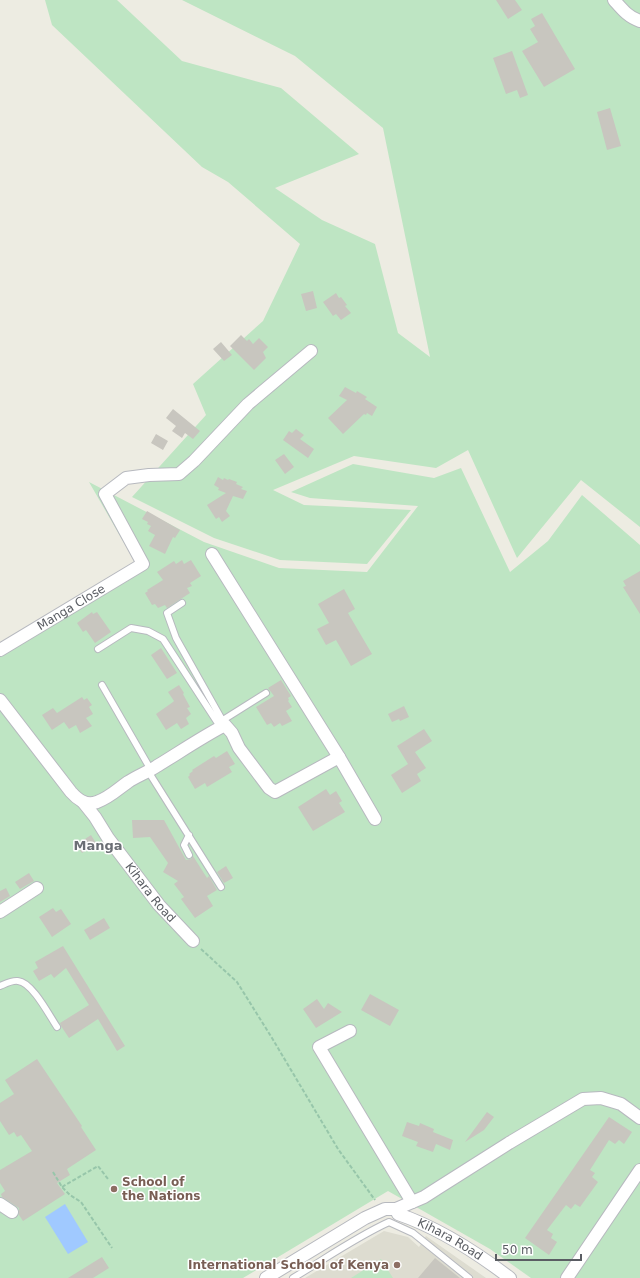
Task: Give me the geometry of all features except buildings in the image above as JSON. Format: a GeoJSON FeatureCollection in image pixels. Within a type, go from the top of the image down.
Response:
{"type":"FeatureCollection","features":[{"type":"Feature","properties":{"kind":"street"},"geometry":{"type":"LineString","coordinates":[[614,0],[633,19],[640,21]]}},
{"type":"Feature","properties":{"kind":"street","name":"Manga Close"},"geometry":{"type":"LineString","coordinates":[[0,650],[143,564],[105,494],[126,478],[149,475],[180,474],[248,404],[311,352]]}},
{"type":"Feature","properties":{"kind":"street"},"geometry":{"type":"LineString","coordinates":[[212,554],[339,757],[375,819]]}},
{"type":"Feature","properties":{"kind":"street","name":"Kihara Road"},"geometry":{"type":"LineString","coordinates":[[0,700],[74,795],[80,801],[84,802],[108,838],[159,905],[193,941]]}},
{"type":"Feature","properties":{"kind":"street"},"geometry":{"type":"LineString","coordinates":[[84,802],[97,802],[113,794],[128,782],[150,770],[223,724],[232,733],[240,748],[269,788],[275,792],[339,757]]}},
{"type":"Feature","properties":{"kind":"street"},"geometry":{"type":"LineString","coordinates":[[0,912],[37,888]]}},
{"type":"Feature","properties":{"kind":"street"},"geometry":{"type":"LineString","coordinates":[[350,1031],[319,1047],[412,1202]]}},
{"type":"Feature","properties":{"kind":"street"},"geometry":{"type":"LineString","coordinates":[[266,1278],[365,1218],[395,1214],[412,1202],[438,1188],[508,1143],[582,1099],[601,1098],[621,1104],[640,1118]]}},
{"type":"Feature","properties":{"kind":"street"},"geometry":{"type":"LineString","coordinates":[[567,1278],[640,1170]]}},
{"type":"Feature","properties":{"kind":"street"},"geometry":{"type":"LineString","coordinates":[[0,1204],[12,1212]]}},
{"type":"Feature","properties":{"kind":"street","name":"Kihara Road"},"geometry":{"type":"LineString","coordinates":[[395,1214],[430,1227],[491,1264],[510,1278]]}},
{"type":"Feature","properties":{"kind":"lane"},"geometry":{"type":"LineString","coordinates":[[182,603],[166,613],[176,638],[223,724]]}},
{"type":"Feature","properties":{"kind":"lane"},"geometry":{"type":"LineString","coordinates":[[98,649],[131,628],[148,631],[163,639],[223,724]]}},
{"type":"Feature","properties":{"kind":"lane"},"geometry":{"type":"LineString","coordinates":[[102,685],[150,770],[221,887]]}},
{"type":"Feature","properties":{"kind":"lane"},"geometry":{"type":"LineString","coordinates":[[223,724],[266,693]]}},
{"type":"Feature","properties":{"kind":"lane"},"geometry":{"type":"LineString","coordinates":[[189,835],[184,845],[189,855]]}},
{"type":"Feature","properties":{"kind":"lane"},"geometry":{"type":"LineString","coordinates":[[0,986],[11,981],[19,981],[27,985],[37,996],[57,1027]]}},
{"type":"Feature","properties":{"kind":"lane"},"geometry":{"type":"LineString","coordinates":[[293,1278],[350,1244],[395,1214],[413,1233],[469,1278]]}},
{"type":"Feature","properties":{"kind":"path"},"geometry":{"type":"LineString","coordinates":[[193,941],[237,982],[338,1149],[376,1202],[395,1214]]}},
{"type":"Feature","properties":{"kind":"path"},"geometry":{"type":"LineString","coordinates":[[62,1187],[98,1166],[108,1179]]}},
{"type":"Feature","properties":{"kind":"path"},"geometry":{"type":"LineString","coordinates":[[54,1172],[62,1187],[70,1196],[81,1202],[112,1248]]}},
{"type":"Feature","properties":{"kind":"shaded area","name":"International School of Kenya"},"geometry":{"type":"Polygon","coordinates":[[[384,1231],[408,1237],[419,1247],[426,1236],[486,1278],[305,1278],[384,1231]]]}},
{"type":"Feature","properties":{"kind":"green space"},"geometry":{"type":"Polygon","coordinates":[[[45,0],[117,0],[182,61],[281,88],[359,154],[275,188],[322,220],[375,244],[398,333],[430,357],[383,128],[295,56],[182,0],[640,0],[640,527],[581,480],[517,558],[468,450],[436,468],[354,456],[273,490],[304,505],[411,510],[367,564],[280,560],[214,538],[132,497],[206,415],[193,384],[263,321],[300,244],[228,182],[202,167],[52,25],[45,0]]]}},
{"type":"Feature","properties":{"kind":"green space"},"geometry":{"type":"Polygon","coordinates":[[[353,464],[434,478],[461,468],[510,572],[548,541],[582,495],[640,545],[640,1278],[531,1278],[490,1249],[388,1191],[243,1278],[0,1278],[0,653],[135,562],[89,482],[204,542],[279,568],[367,572],[418,506],[310,498],[291,492],[353,464]]]}},
{"type":"Feature","properties":{"kind":"green space"},"geometry":{"type":"Polygon","coordinates":[[[381,1259],[393,1278],[351,1278],[381,1259]]]}},
{"type":"Feature","properties":{"kind":"water"},"geometry":{"type":"Polygon","coordinates":[[[65,1204],[88,1242],[68,1254],[45,1217],[65,1204]]]}},
{"type":"Feature","properties":{"kind":"place","name":"School of the Nations"},"geometry":{"type":"Point","coordinates":[114,1189]}},
{"type":"Feature","properties":{"kind":"place","name":"International School of Kenya"},"geometry":{"type":"Point","coordinates":[397,1265]}},
{"type":"Feature","properties":{"kind":"district","name":"Manga"},"geometry":{"type":"Point","coordinates":[98,845]}}]}
